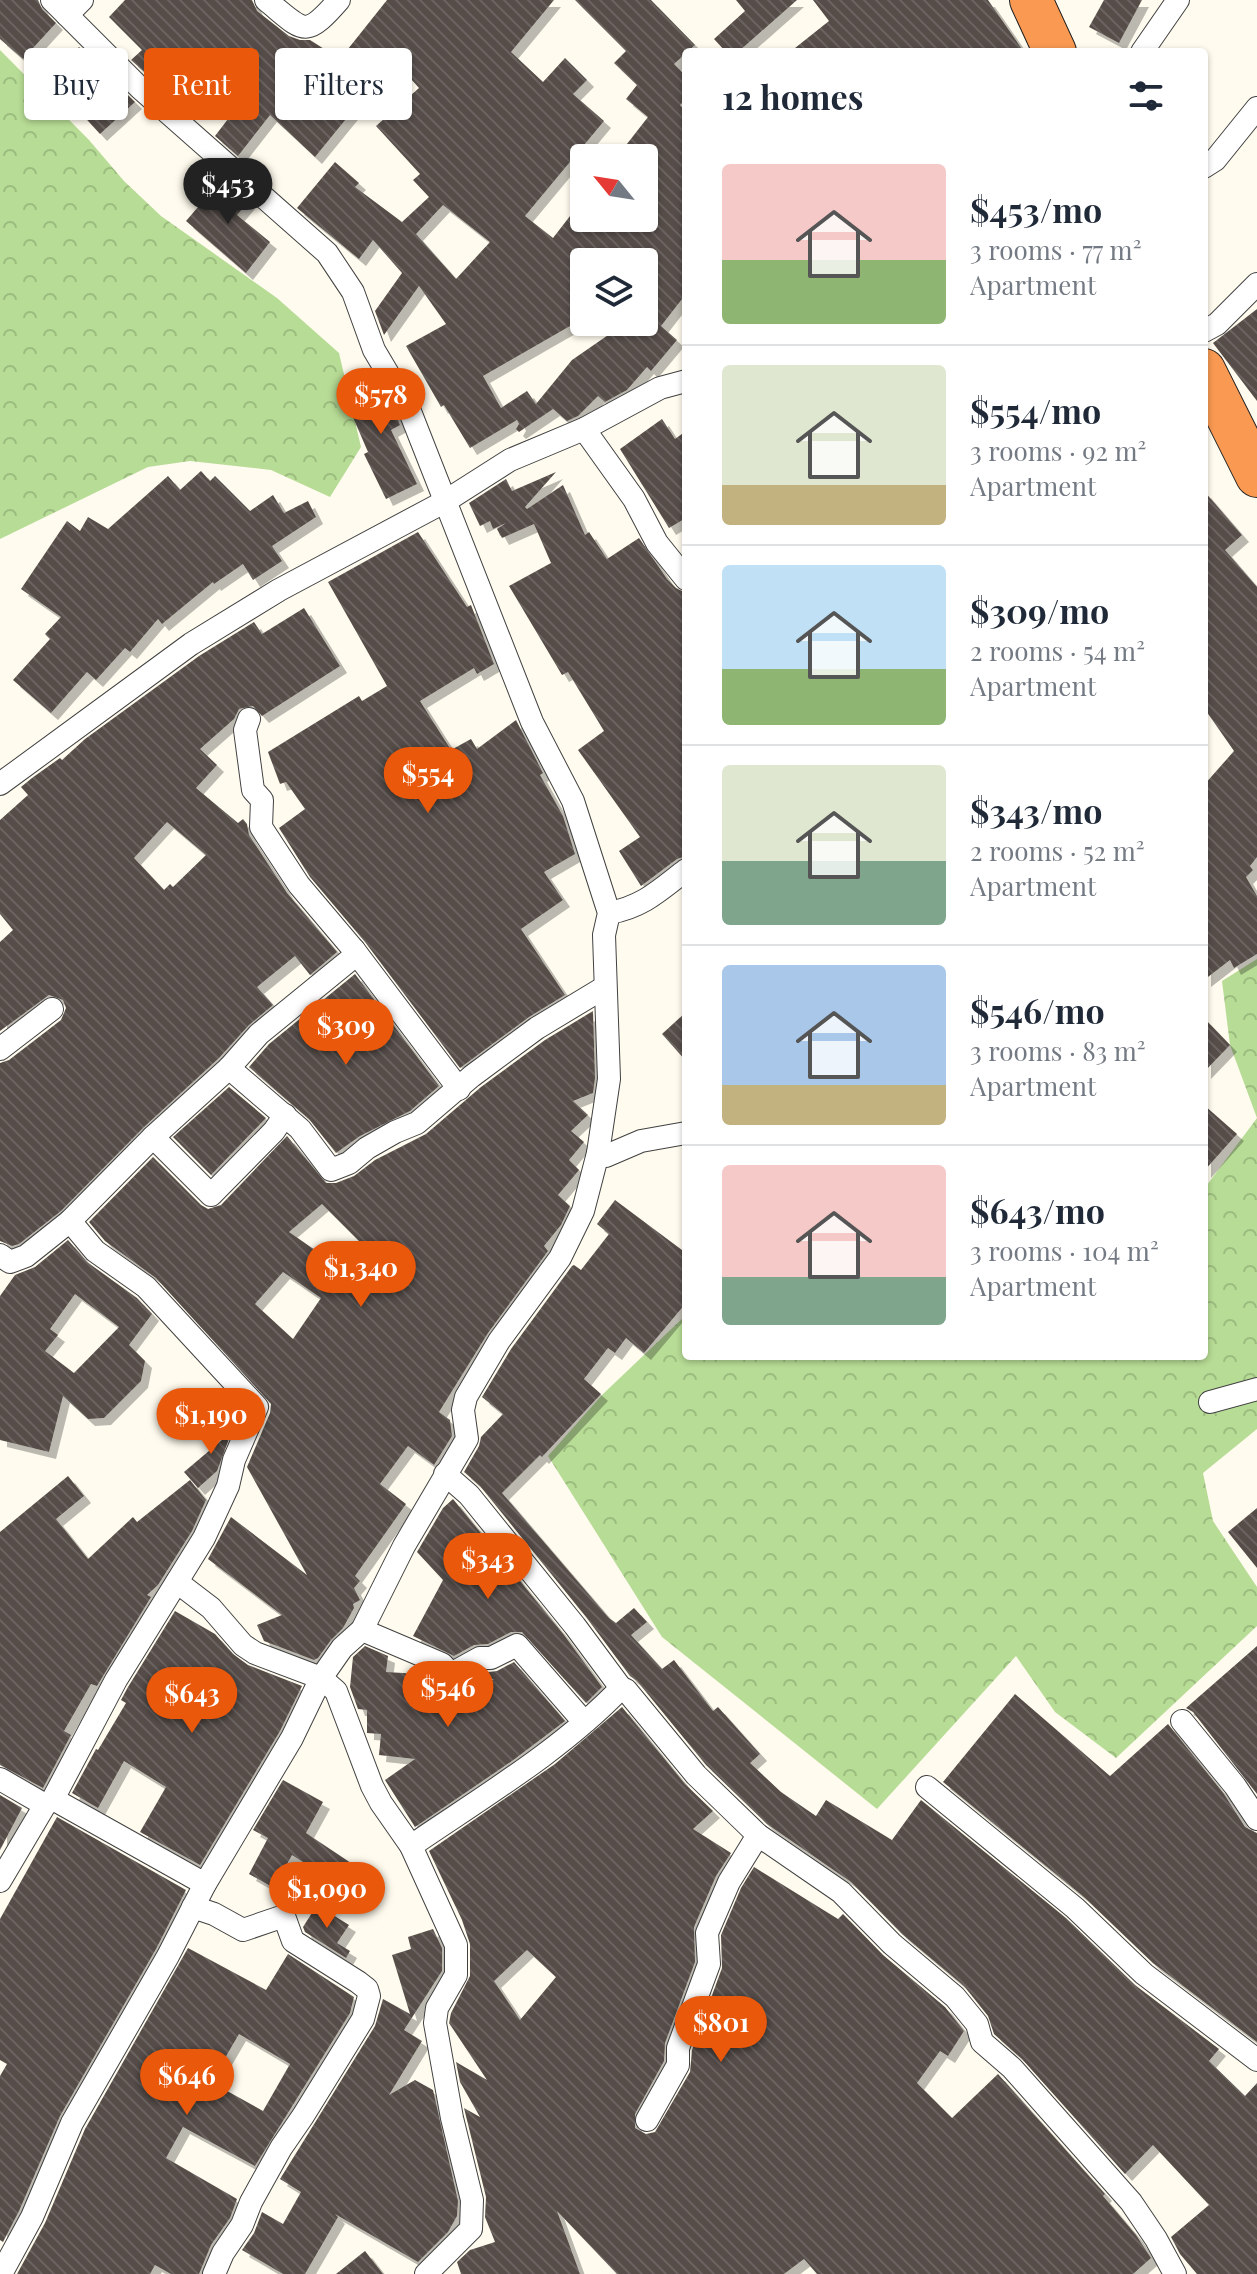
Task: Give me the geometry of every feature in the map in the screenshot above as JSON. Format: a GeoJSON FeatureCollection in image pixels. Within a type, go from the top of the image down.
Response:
{"type":"FeatureCollection","features":[{"type":"Feature","properties":{"kind":"highway"},"geometry":{"type":"LineString","coordinates":[[1031,0],[1053,48]]}},
{"type":"Feature","properties":{"kind":"highway"},"geometry":{"type":"LineString","coordinates":[[1208,378],[1257,476]]}},
{"type":"Feature","properties":{"kind":"street"},"geometry":{"type":"LineString","coordinates":[[266,0],[291,20],[308,28],[315,26],[339,0]]}},
{"type":"Feature","properties":{"kind":"street"},"geometry":{"type":"LineString","coordinates":[[1145,48],[1178,0]]}},
{"type":"Feature","properties":{"kind":"street"},"geometry":{"type":"LineString","coordinates":[[1,2274],[32,2217],[72,2123],[205,1884],[292,1738],[321,1678],[342,1648],[362,1630],[404,1546],[467,1439],[463,1410],[466,1397],[499,1341],[560,1258],[583,1211],[598,1153],[609,1079],[604,935],[609,913],[573,801],[532,722],[409,409],[374,350],[353,292],[327,253],[140,88],[67,5]]}},
{"type":"Feature","properties":{"kind":"street"},"geometry":{"type":"LineString","coordinates":[[1208,164],[1257,108]]}},
{"type":"Feature","properties":{"kind":"street"},"geometry":{"type":"LineString","coordinates":[[1208,329],[1217,324],[1257,284]]}},
{"type":"Feature","properties":{"kind":"street"},"geometry":{"type":"LineString","coordinates":[[0,784],[191,644],[279,590],[444,502],[510,460],[584,429],[660,388],[682,382]]}},
{"type":"Feature","properties":{"kind":"street"},"geometry":{"type":"LineString","coordinates":[[584,429],[634,499],[657,543],[682,574]]}},
{"type":"Feature","properties":{"kind":"street"},"geometry":{"type":"LineString","coordinates":[[249,719],[245,730],[253,790],[262,800],[261,827],[299,885],[354,950],[459,1089]]}},
{"type":"Feature","properties":{"kind":"street"},"geometry":{"type":"LineString","coordinates":[[609,913],[628,909],[648,899],[682,874]]}},
{"type":"Feature","properties":{"kind":"street"},"geometry":{"type":"LineString","coordinates":[[0,1255],[10,1262],[26,1256],[70,1221],[153,1137],[229,1068],[259,1034],[351,959],[354,950]]}},
{"type":"Feature","properties":{"kind":"street"},"geometry":{"type":"LineString","coordinates":[[229,1068],[300,1129],[331,1170],[349,1163],[395,1132],[417,1123],[472,1076],[546,1021],[605,987]]}},
{"type":"Feature","properties":{"kind":"street"},"geometry":{"type":"LineString","coordinates":[[0,1049],[52,1009]]}},
{"type":"Feature","properties":{"kind":"street"},"geometry":{"type":"LineString","coordinates":[[153,1137],[211,1195],[274,1131],[285,1115]]}},
{"type":"Feature","properties":{"kind":"street"},"geometry":{"type":"LineString","coordinates":[[598,1153],[606,1156],[641,1141],[682,1134]]}},
{"type":"Feature","properties":{"kind":"street"},"geometry":{"type":"LineString","coordinates":[[0,1881],[49,1802],[116,1680],[204,1538],[223,1498],[234,1460],[257,1407],[146,1287],[95,1251],[70,1221]]}},
{"type":"Feature","properties":{"kind":"street"},"geometry":{"type":"LineString","coordinates":[[1210,1402],[1257,1389]]}},
{"type":"Feature","properties":{"kind":"street"},"geometry":{"type":"LineString","coordinates":[[445,1474],[469,1495],[621,1688],[626,1690],[696,1775],[758,1835],[841,1892],[892,1944],[955,1997],[977,2024],[982,2042],[1012,2068],[1131,2202],[1175,2274]]}},
{"type":"Feature","properties":{"kind":"street"},"geometry":{"type":"LineString","coordinates":[[177,1582],[211,1608],[243,1645],[255,1653],[321,1678],[336,1691],[372,1786],[411,1846],[456,1945],[456,1975],[437,2008],[435,2023],[452,2118],[472,2200],[471,2229],[426,2274]]}},
{"type":"Feature","properties":{"kind":"street"},"geometry":{"type":"LineString","coordinates":[[362,1630],[442,1664],[451,1674],[480,1658],[491,1658],[517,1645],[584,1722]]}},
{"type":"Feature","properties":{"kind":"street"},"geometry":{"type":"LineString","coordinates":[[411,1846],[503,1783],[584,1722],[621,1688]]}},
{"type":"Feature","properties":{"kind":"street"},"geometry":{"type":"LineString","coordinates":[[1182,1721],[1235,1786],[1257,1819]]}},
{"type":"Feature","properties":{"kind":"street"},"geometry":{"type":"LineString","coordinates":[[0,1779],[205,1884]]}},
{"type":"Feature","properties":{"kind":"street"},"geometry":{"type":"LineString","coordinates":[[927,1787],[1075,1908],[1144,1974],[1257,2060]]}},
{"type":"Feature","properties":{"kind":"street"},"geometry":{"type":"LineString","coordinates":[[647,2120],[678,2065],[678,2048],[709,1964],[707,1933],[729,1882],[758,1835]]}},
{"type":"Feature","properties":{"kind":"street"},"geometry":{"type":"LineString","coordinates":[[193,1907],[214,1914],[243,1930],[284,1916],[293,1941],[358,1982],[367,1989],[369,1996],[363,2019],[281,2148],[214,2274]]}},
{"type":"Feature","properties":{"kind":"green space"},"geometry":{"type":"Polygon","coordinates":[[[0,50],[24,74],[24,120],[69,120],[124,181],[161,216],[277,298],[339,353],[361,447],[330,497],[271,470],[190,461],[148,467],[0,539],[0,50]]]}},
{"type":"Feature","properties":{"kind":"green space"},"geometry":{"type":"Polygon","coordinates":[[[1257,959],[1257,1118],[1230,1045],[1222,981],[1257,959]]]}},
{"type":"Feature","properties":{"kind":"green space"},"geometry":{"type":"Polygon","coordinates":[[[1257,1118],[1257,1429],[1203,1473],[1213,1521],[1257,1587],[1257,1626],[1116,1758],[1055,1712],[1016,1656],[877,1809],[662,1637],[548,1456],[603,1394],[682,1319],[682,1360],[1208,1360],[1208,1184],[1257,1118]]]}},
{"type":"Feature","properties":{"kind":"building"},"geometry":{"type":"Polygon","coordinates":[[[0,0],[38,0],[56,23],[33,48],[24,48],[23,59],[0,39],[0,0]]]}},
{"type":"Feature","properties":{"kind":"building"},"geometry":{"type":"Polygon","coordinates":[[[125,0],[252,0],[257,11],[289,36],[310,40],[323,48],[275,48],[275,120],[270,115],[238,156],[215,136],[227,120],[259,120],[259,48],[144,48],[144,72],[131,60],[142,50],[109,17],[125,0]]]}},
{"type":"Feature","properties":{"kind":"building"},"geometry":{"type":"Polygon","coordinates":[[[387,0],[554,0],[511,52],[543,82],[565,58],[587,80],[573,94],[604,121],[585,144],[570,144],[570,162],[525,216],[553,238],[570,216],[570,232],[658,232],[658,144],[627,144],[648,117],[626,99],[637,85],[614,63],[626,51],[575,0],[651,0],[695,45],[682,48],[682,57],[674,64],[682,72],[682,299],[661,326],[677,340],[651,371],[647,367],[627,390],[605,402],[598,396],[578,416],[567,421],[553,409],[519,432],[516,429],[519,424],[517,420],[470,448],[444,405],[441,407],[406,346],[446,324],[419,286],[384,335],[375,311],[402,273],[373,240],[359,259],[297,208],[335,162],[359,183],[355,187],[402,222],[429,197],[413,180],[420,174],[376,126],[383,120],[412,120],[412,94],[419,88],[412,80],[412,48],[349,48],[387,0]],[[443,205],[416,234],[456,279],[490,242],[443,205]]]}},
{"type":"Feature","properties":{"kind":"building"},"geometry":{"type":"Polygon","coordinates":[[[736,0],[797,0],[743,48],[722,48],[714,39],[745,11],[736,0]]]}},
{"type":"Feature","properties":{"kind":"building"},"geometry":{"type":"Polygon","coordinates":[[[813,0],[988,0],[1021,48],[795,48],[829,21],[813,0]]]}},
{"type":"Feature","properties":{"kind":"building"},"geometry":{"type":"Polygon","coordinates":[[[1104,0],[1142,0],[1119,43],[1089,27],[1104,0]]]}},
{"type":"Feature","properties":{"kind":"building"},"geometry":{"type":"Polygon","coordinates":[[[128,95],[135,102],[128,108],[128,95]]]}},
{"type":"Feature","properties":{"kind":"building"},"geometry":{"type":"Polygon","coordinates":[[[87,120],[115,120],[100,134],[87,120]]]}},
{"type":"Feature","properties":{"kind":"building"},"geometry":{"type":"Polygon","coordinates":[[[275,120],[345,120],[315,157],[275,120]]]}},
{"type":"Feature","properties":{"kind":"building"},"geometry":{"type":"Polygon","coordinates":[[[222,179],[248,202],[237,215],[270,242],[246,273],[186,221],[222,179]]]}},
{"type":"Feature","properties":{"kind":"building"},"geometry":{"type":"Polygon","coordinates":[[[1257,309],[1257,401],[1213,343],[1257,309]]]}},
{"type":"Feature","properties":{"kind":"building"},"geometry":{"type":"Polygon","coordinates":[[[369,368],[396,415],[400,425],[391,430],[417,484],[386,499],[364,454],[368,452],[352,415],[363,410],[350,379],[369,368]]]}},
{"type":"Feature","properties":{"kind":"building"},"geometry":{"type":"Polygon","coordinates":[[[662,419],[675,439],[682,434],[682,520],[669,528],[620,449],[662,419]]]}},
{"type":"Feature","properties":{"kind":"building"},"geometry":{"type":"Polygon","coordinates":[[[201,471],[210,481],[215,476],[250,511],[273,495],[284,513],[308,501],[316,517],[272,546],[282,561],[253,580],[243,564],[213,582],[162,624],[158,619],[130,652],[125,648],[96,680],[87,672],[51,713],[13,680],[50,639],[45,634],[61,617],[21,589],[67,521],[80,531],[88,517],[108,529],[168,476],[180,490],[201,471]]]}},
{"type":"Feature","properties":{"kind":"building"},"geometry":{"type":"Polygon","coordinates":[[[556,472],[525,507],[527,509],[563,485],[585,535],[589,532],[607,559],[639,538],[667,579],[682,591],[682,857],[641,886],[619,851],[640,837],[578,750],[604,731],[568,672],[562,675],[509,586],[551,563],[534,524],[502,538],[497,529],[506,523],[493,529],[490,521],[480,526],[469,503],[506,479],[512,491],[556,472]]]}},
{"type":"Feature","properties":{"kind":"building"},"geometry":{"type":"Polygon","coordinates":[[[1208,496],[1242,535],[1225,550],[1257,587],[1257,857],[1250,866],[1253,870],[1246,877],[1257,896],[1257,954],[1234,968],[1230,960],[1208,977],[1208,780],[1234,751],[1208,714],[1208,496]]]}},
{"type":"Feature","properties":{"kind":"building"},"geometry":{"type":"Polygon","coordinates":[[[418,532],[467,607],[471,605],[494,664],[477,674],[474,668],[420,701],[451,750],[471,739],[477,749],[516,720],[543,773],[540,775],[563,816],[575,854],[544,872],[563,900],[521,929],[565,995],[529,1017],[460,1068],[365,942],[310,877],[279,828],[305,809],[286,782],[280,784],[268,752],[359,696],[362,701],[387,686],[328,582],[418,532]]]}},
{"type":"Feature","properties":{"kind":"building"},"geometry":{"type":"Polygon","coordinates":[[[304,608],[340,666],[262,716],[253,706],[239,709],[234,719],[200,749],[217,765],[196,788],[238,823],[243,819],[249,835],[287,893],[337,952],[310,975],[295,956],[257,987],[273,1005],[144,1127],[61,1211],[19,1244],[12,1246],[0,1241],[0,1063],[9,1060],[61,1020],[66,1008],[63,1000],[49,995],[0,1031],[0,942],[13,930],[0,914],[0,820],[28,795],[21,787],[60,758],[62,760],[85,739],[199,656],[254,622],[262,634],[304,608]],[[167,822],[134,858],[164,890],[170,884],[173,887],[206,855],[167,822]]]}},
{"type":"Feature","properties":{"kind":"building"},"geometry":{"type":"Polygon","coordinates":[[[355,974],[439,1086],[410,1111],[360,1136],[336,1153],[309,1119],[249,1067],[269,1044],[355,974]]]}},
{"type":"Feature","properties":{"kind":"building"},"geometry":{"type":"Polygon","coordinates":[[[593,1011],[593,1093],[573,1101],[588,1115],[571,1131],[584,1142],[569,1160],[579,1170],[558,1195],[570,1206],[561,1225],[544,1246],[548,1251],[488,1333],[439,1412],[450,1420],[452,1436],[434,1465],[408,1446],[380,1484],[406,1504],[355,1576],[360,1581],[354,1588],[360,1600],[353,1604],[354,1608],[343,1628],[314,1660],[264,1641],[257,1625],[282,1615],[208,1559],[231,1517],[307,1575],[247,1467],[271,1404],[156,1278],[105,1241],[89,1222],[153,1157],[208,1209],[221,1205],[287,1136],[326,1183],[336,1183],[354,1176],[375,1160],[426,1134],[481,1087],[545,1040],[593,1011]],[[322,1204],[289,1232],[341,1268],[359,1241],[322,1204]],[[283,1272],[255,1304],[293,1339],[321,1298],[283,1272]]]}},
{"type":"Feature","properties":{"kind":"building"},"geometry":{"type":"Polygon","coordinates":[[[682,1016],[682,1056],[662,1034],[682,1016]]]}},
{"type":"Feature","properties":{"kind":"building"},"geometry":{"type":"Polygon","coordinates":[[[1208,1022],[1230,1045],[1208,1068],[1208,1022]]]}},
{"type":"Feature","properties":{"kind":"building"},"geometry":{"type":"Polygon","coordinates":[[[229,1087],[266,1118],[211,1175],[173,1137],[229,1087]]]}},
{"type":"Feature","properties":{"kind":"building"},"geometry":{"type":"Polygon","coordinates":[[[1208,1109],[1237,1134],[1208,1167],[1208,1109]]]}},
{"type":"Feature","properties":{"kind":"building"},"geometry":{"type":"Polygon","coordinates":[[[615,1200],[682,1250],[682,1308],[644,1353],[626,1338],[615,1353],[608,1348],[584,1379],[601,1394],[542,1457],[540,1455],[502,1493],[609,1618],[616,1623],[634,1608],[647,1622],[631,1635],[662,1669],[674,1660],[713,1711],[718,1707],[760,1754],[750,1763],[781,1792],[816,1816],[826,1800],[892,1840],[921,1800],[1066,1918],[1135,1985],[1219,2049],[1209,2061],[1245,2096],[1257,2083],[1257,2274],[1197,2274],[1180,2254],[1171,2237],[1209,2205],[1153,2145],[1125,2174],[1022,2059],[994,2034],[988,2016],[964,1986],[902,1934],[851,1882],[767,1824],[706,1765],[630,1676],[480,1486],[464,1472],[481,1437],[503,1414],[482,1397],[511,1349],[572,1266],[581,1270],[609,1234],[597,1224],[615,1200]]]}},
{"type":"Feature","properties":{"kind":"building"},"geometry":{"type":"Polygon","coordinates":[[[68,1240],[87,1262],[137,1298],[152,1314],[129,1345],[145,1361],[141,1381],[104,1418],[88,1419],[63,1396],[49,1452],[0,1440],[0,1296],[15,1275],[35,1267],[68,1240]],[[75,1294],[50,1329],[58,1335],[45,1351],[74,1373],[119,1327],[75,1294]]]}},
{"type":"Feature","properties":{"kind":"building"},"geometry":{"type":"Polygon","coordinates":[[[221,1409],[235,1423],[217,1471],[198,1488],[184,1472],[229,1434],[217,1413],[221,1409]]]}},
{"type":"Feature","properties":{"kind":"building"},"geometry":{"type":"Polygon","coordinates":[[[68,1476],[84,1496],[56,1519],[88,1559],[133,1517],[137,1522],[190,1480],[206,1500],[192,1531],[158,1585],[147,1595],[151,1597],[97,1686],[91,1684],[64,1731],[71,1735],[43,1788],[0,1765],[0,1532],[68,1476]]]}},
{"type":"Feature","properties":{"kind":"building"},"geometry":{"type":"Polygon","coordinates":[[[453,1499],[564,1635],[602,1687],[586,1703],[522,1632],[511,1632],[488,1644],[474,1645],[454,1656],[413,1636],[443,1580],[417,1552],[443,1508],[453,1499]]]}},
{"type":"Feature","properties":{"kind":"building"},"geometry":{"type":"Polygon","coordinates":[[[1257,1508],[1257,1568],[1228,1532],[1257,1508]]]}},
{"type":"Feature","properties":{"kind":"building"},"geometry":{"type":"Polygon","coordinates":[[[175,1611],[215,1634],[248,1665],[302,1686],[280,1731],[200,1865],[140,1832],[166,1787],[124,1761],[98,1808],[72,1793],[126,1703],[121,1700],[128,1687],[175,1611]]]}},
{"type":"Feature","properties":{"kind":"building"},"geometry":{"type":"Polygon","coordinates":[[[365,1646],[388,1656],[386,1672],[420,1674],[417,1703],[445,1687],[457,1687],[472,1679],[494,1680],[481,1673],[497,1671],[514,1662],[565,1721],[415,1827],[385,1780],[415,1759],[379,1755],[381,1734],[367,1733],[367,1710],[358,1709],[350,1687],[353,1657],[365,1646]]]}},
{"type":"Feature","properties":{"kind":"building"},"geometry":{"type":"Polygon","coordinates":[[[1257,1646],[1257,1794],[1193,1712],[1186,1708],[1257,1646]]]}},
{"type":"Feature","properties":{"kind":"building"},"geometry":{"type":"Polygon","coordinates":[[[1015,1694],[1110,1776],[1168,1724],[1224,1794],[1245,1827],[1257,1833],[1257,2042],[1153,1963],[1084,1897],[943,1782],[1015,1694]]]}},
{"type":"Feature","properties":{"kind":"building"},"geometry":{"type":"Polygon","coordinates":[[[622,1707],[685,1784],[713,1811],[693,1829],[731,1853],[716,1876],[694,1927],[695,1962],[665,2043],[664,2061],[635,2114],[635,2128],[646,2134],[655,2132],[690,2072],[692,2050],[722,1968],[721,1935],[741,1888],[754,1867],[838,1919],[843,1914],[883,1955],[945,2007],[964,2031],[948,2056],[940,2051],[917,2083],[952,2118],[998,2074],[1105,2194],[1103,2196],[1151,2258],[1133,2274],[817,2274],[804,2259],[784,2274],[617,2274],[557,2211],[580,2274],[461,2274],[457,2262],[470,2250],[495,2242],[485,2217],[486,2197],[464,2108],[480,2117],[460,2082],[456,2062],[487,2080],[449,2023],[470,1976],[470,1944],[429,1851],[555,1764],[622,1707]],[[527,1950],[494,1981],[520,2020],[556,1977],[527,1950]]]}},
{"type":"Feature","properties":{"kind":"building"},"geometry":{"type":"Polygon","coordinates":[[[283,1780],[323,1802],[306,1833],[351,1863],[337,1884],[292,1855],[274,1888],[249,1874],[268,1838],[253,1830],[283,1780]]]}},
{"type":"Feature","properties":{"kind":"building"},"geometry":{"type":"Polygon","coordinates":[[[0,1795],[22,1808],[0,1850],[0,1795]]]}},
{"type":"Feature","properties":{"kind":"building"},"geometry":{"type":"Polygon","coordinates":[[[57,1817],[186,1890],[156,1949],[60,2116],[3,2242],[0,2240],[0,2076],[7,2064],[0,2060],[0,1919],[57,1817]]]}},
{"type":"Feature","properties":{"kind":"building"},"geometry":{"type":"Polygon","coordinates":[[[317,1905],[349,1925],[337,1943],[350,1951],[346,1958],[305,1932],[303,1927],[317,1905]]]}},
{"type":"Feature","properties":{"kind":"building"},"geometry":{"type":"Polygon","coordinates":[[[433,1929],[442,1948],[442,1971],[404,2030],[422,2041],[389,2095],[415,2080],[433,2090],[458,2201],[457,2216],[448,2232],[418,2262],[335,2214],[338,2217],[305,2274],[283,2274],[242,2250],[254,2233],[262,2212],[283,2224],[301,2192],[280,2179],[375,2026],[383,1999],[410,2014],[392,1955],[411,1949],[408,1937],[433,1929]]]}},
{"type":"Feature","properties":{"kind":"building"},"geometry":{"type":"Polygon","coordinates":[[[188,1948],[266,1990],[288,1954],[354,1997],[350,2013],[255,2166],[183,2127],[166,2158],[237,2199],[230,2218],[211,2245],[199,2274],[171,2274],[155,2265],[150,2274],[17,2274],[45,2223],[85,2129],[188,1948]],[[239,2034],[211,2082],[263,2111],[290,2064],[239,2034]]]}},
{"type":"Feature","properties":{"kind":"building"},"geometry":{"type":"Polygon","coordinates":[[[365,2251],[383,2274],[336,2274],[365,2251]]]}}]}
